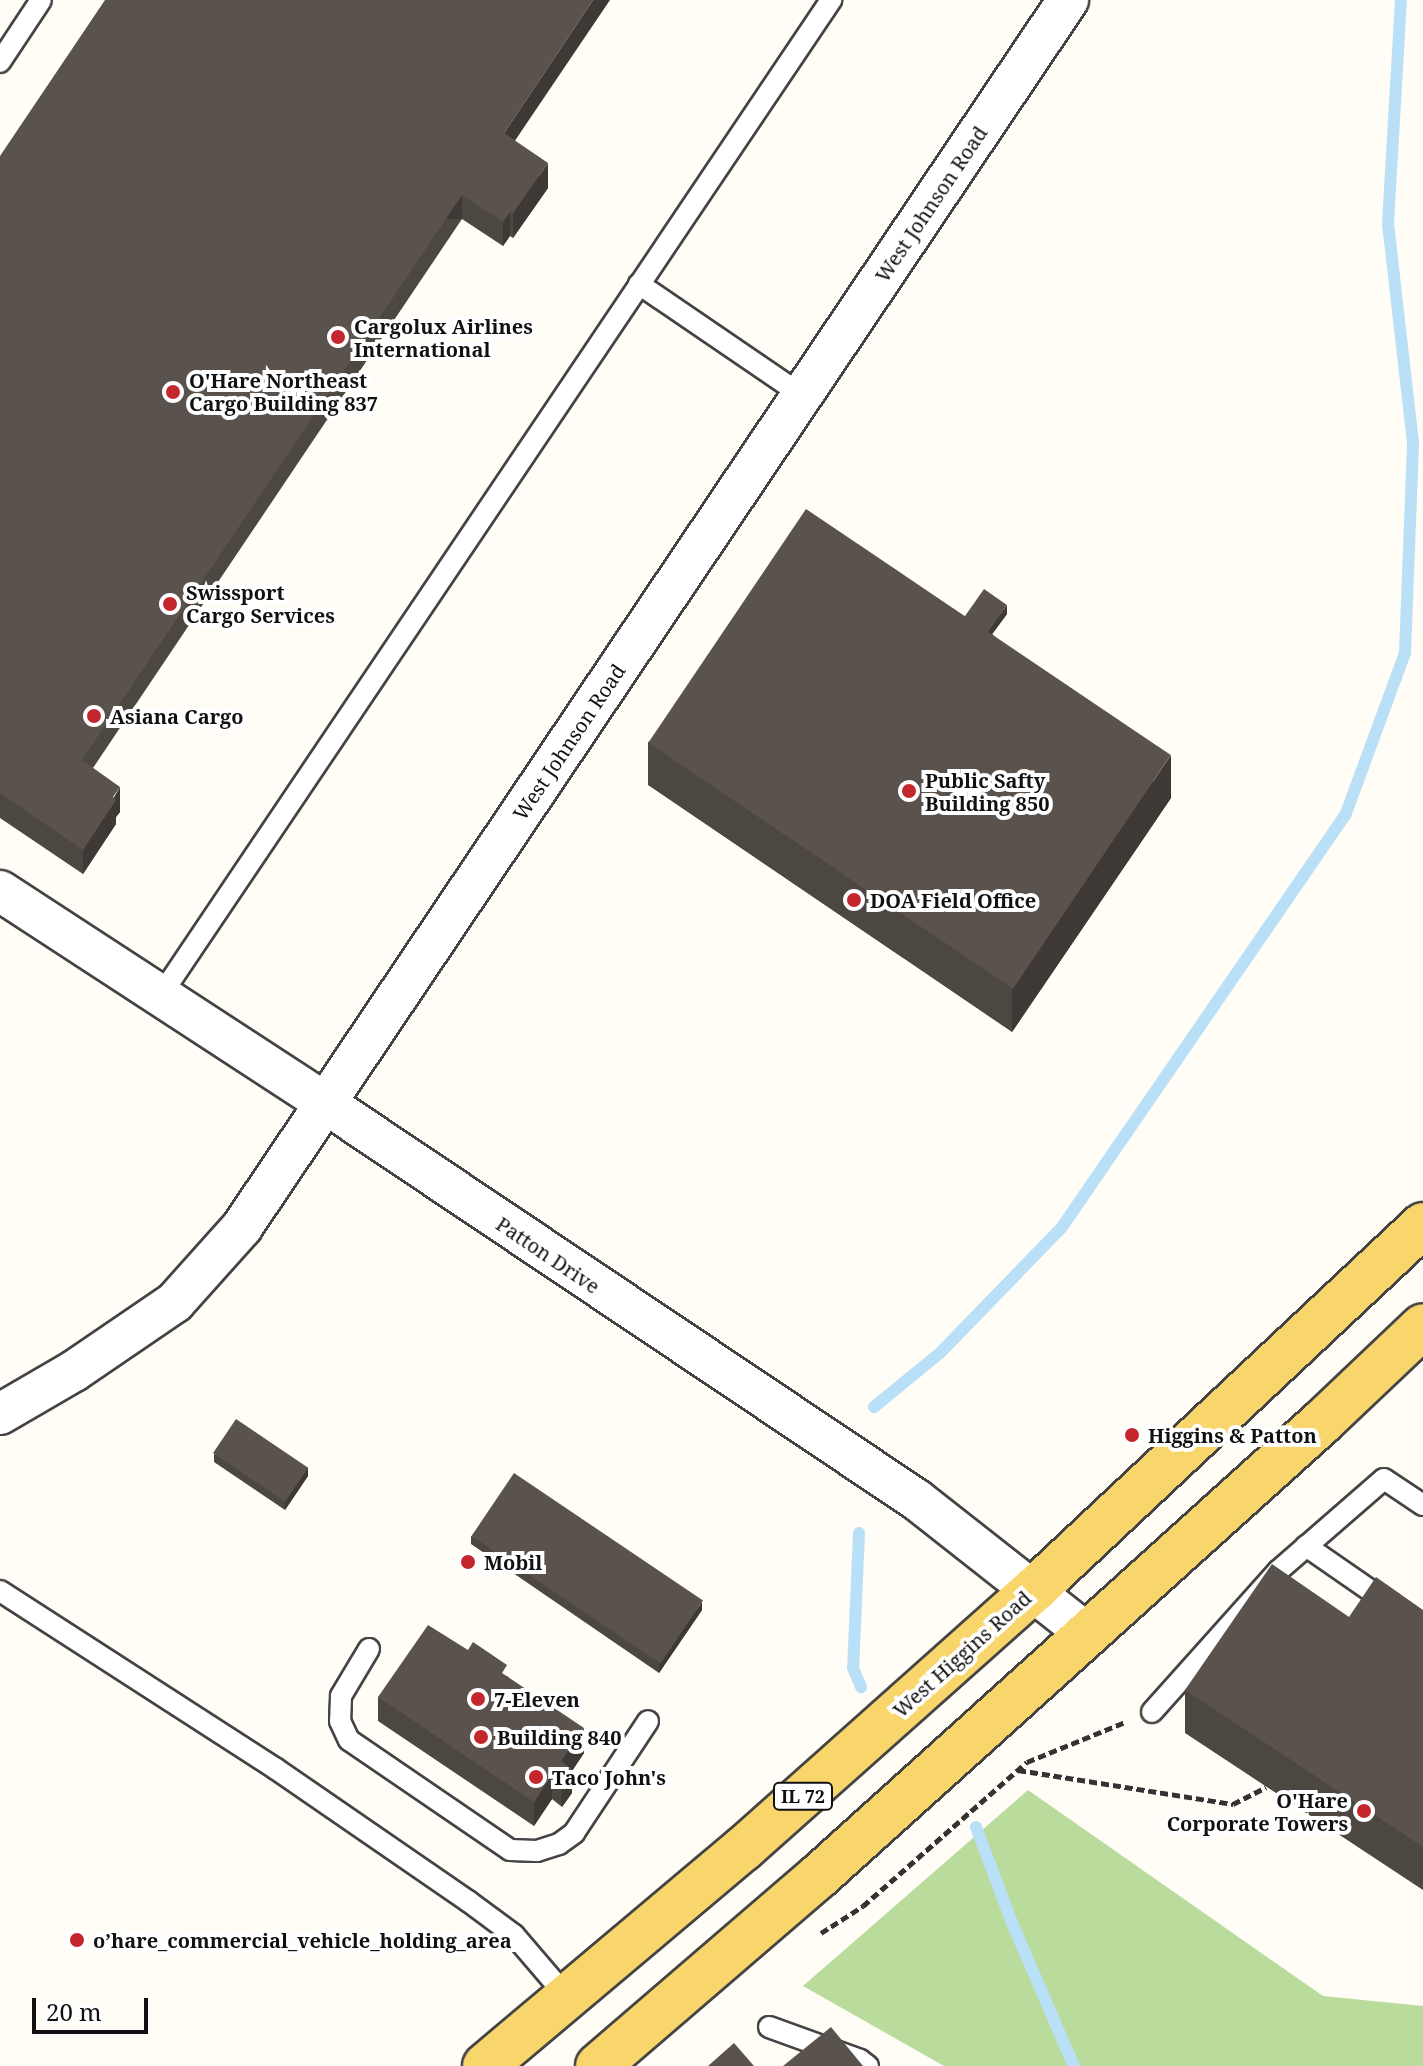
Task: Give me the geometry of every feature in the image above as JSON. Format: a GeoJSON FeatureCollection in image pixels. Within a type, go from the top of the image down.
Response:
{"type":"FeatureCollection","features":[{"type":"Feature","properties":{"kind":"main road","name":"West Higgins Road"},"geometry":{"type":"LineString","coordinates":[[485,2066],[743,1849],[1035,1589],[1423,1225]]}},
{"type":"Feature","properties":{"kind":"main road"},"geometry":{"type":"LineString","coordinates":[[598,2066],[819,1876],[1322,1422],[1423,1326]]}},
{"type":"Feature","properties":{"kind":"street","name":"West Johnson Road"},"geometry":{"type":"LineString","coordinates":[[0,1414],[74,1371],[175,1302],[242,1227],[1068,0]]}},
{"type":"Feature","properties":{"kind":"street","name":"Patton Drive"},"geometry":{"type":"LineString","coordinates":[[0,891],[325,1103],[917,1500],[1035,1589],[1086,1633]]}},
{"type":"Feature","properties":{"kind":"lane"},"geometry":{"type":"LineString","coordinates":[[0,62],[41,0]]}},
{"type":"Feature","properties":{"kind":"lane"},"geometry":{"type":"LineString","coordinates":[[161,995],[831,0]]}},
{"type":"Feature","properties":{"kind":"lane"},"geometry":{"type":"LineString","coordinates":[[639,284],[802,395]]}},
{"type":"Feature","properties":{"kind":"lane"},"geometry":{"type":"LineString","coordinates":[[1152,1712],[1278,1571],[1384,1479],[1423,1505]]}},
{"type":"Feature","properties":{"kind":"lane"},"geometry":{"type":"LineString","coordinates":[[1306,1546],[1423,1627]]}},
{"type":"Feature","properties":{"kind":"lane"},"geometry":{"type":"LineString","coordinates":[[8,1596],[219,1732],[514,1935],[567,1997]]}},
{"type":"Feature","properties":{"kind":"lane"},"geometry":{"type":"LineString","coordinates":[[369,1649],[341,1696],[340,1721],[349,1740],[510,1850],[537,1851],[559,1844],[574,1833],[648,1721]]}},
{"type":"Feature","properties":{"kind":"lane"},"geometry":{"type":"LineString","coordinates":[[769,2027],[868,2066]]}},
{"type":"Feature","properties":{"kind":"path"},"geometry":{"type":"LineString","coordinates":[[809,1941],[863,1906],[1027,1762],[1152,1712]]}},
{"type":"Feature","properties":{"kind":"path"},"geometry":{"type":"LineString","coordinates":[[1018,1770],[1233,1804],[1266,1787]]}},
{"type":"Feature","properties":{"kind":"green space"},"geometry":{"type":"Polygon","coordinates":[[[1028,1790],[1323,1996],[1423,2006],[1423,2066],[944,2066],[803,1986],[1028,1790]]]}},
{"type":"Feature","properties":{"kind":"building","name":"O'Hare Northeast Cargo Building 837"},"geometry":{"type":"Polygon","coordinates":[[[105,0],[593,0],[504,133],[548,163],[513,213],[510,212],[503,222],[462,195],[82,760],[120,787],[113,797],[116,800],[83,850],[0,793],[0,156],[105,0]]]}},
{"type":"Feature","properties":{"kind":"building","name":"Public Safty Building 850"},"geometry":{"type":"Polygon","coordinates":[[[806,509],[1171,755],[1013,989],[648,743],[806,509]]]}},
{"type":"Feature","properties":{"kind":"building"},"geometry":{"type":"Polygon","coordinates":[[[984,589],[1007,605],[988,632],[965,616],[984,589]]]}},
{"type":"Feature","properties":{"kind":"building"},"geometry":{"type":"Polygon","coordinates":[[[236,1419],[308,1468],[285,1502],[213,1453],[236,1419]]]}},
{"type":"Feature","properties":{"kind":"building"},"geometry":{"type":"Polygon","coordinates":[[[514,1473],[703,1600],[661,1664],[472,1536],[514,1473]]]}},
{"type":"Feature","properties":{"kind":"building","name":"O'Hare Corporate Towers"},"geometry":{"type":"Polygon","coordinates":[[[1272,1564],[1349,1617],[1376,1577],[1423,1610],[1423,1847],[1185,1690],[1272,1564]]]}},
{"type":"Feature","properties":{"kind":"building","name":"Building 840"},"geometry":{"type":"Polygon","coordinates":[[[428,1625],[468,1650],[473,1642],[507,1665],[502,1673],[584,1728],[561,1761],[572,1769],[562,1782],[552,1775],[534,1802],[378,1697],[428,1625]]]}},
{"type":"Feature","properties":{"kind":"building"},"geometry":{"type":"Polygon","coordinates":[[[831,2027],[863,2066],[783,2066],[831,2027]]]}},
{"type":"Feature","properties":{"kind":"building"},"geometry":{"type":"Polygon","coordinates":[[[734,2043],[754,2066],[708,2066],[734,2043]]]}},
{"type":"Feature","properties":{"kind":"waterway"},"geometry":{"type":"LineString","coordinates":[[874,1407],[940,1353],[1062,1227],[1345,816],[1405,653],[1413,443],[1388,224],[1401,0]]}},
{"type":"Feature","properties":{"kind":"waterway"},"geometry":{"type":"LineString","coordinates":[[859,1533],[853,1668],[861,1687]]}},
{"type":"Feature","properties":{"kind":"waterway"},"geometry":{"type":"LineString","coordinates":[[976,1827],[1012,1923],[1074,2066]]}},
{"type":"Feature","properties":{"kind":"place","name":"Cargolux Airlines International"},"geometry":{"type":"Point","coordinates":[338,337]}},
{"type":"Feature","properties":{"kind":"place","name":"O'Hare Northeast Cargo Building 837"},"geometry":{"type":"Point","coordinates":[173,392]}},
{"type":"Feature","properties":{"kind":"place","name":"Swissport Cargo Services"},"geometry":{"type":"Point","coordinates":[170,604]}},
{"type":"Feature","properties":{"kind":"place","name":"Asiana Cargo"},"geometry":{"type":"Point","coordinates":[94,716]}},
{"type":"Feature","properties":{"kind":"place","name":"Public Safty Building 850"},"geometry":{"type":"Point","coordinates":[909,791]}},
{"type":"Feature","properties":{"kind":"place","name":"DOA Field Office"},"geometry":{"type":"Point","coordinates":[854,900]}},
{"type":"Feature","properties":{"kind":"place","name":"Higgins & Patton"},"geometry":{"type":"Point","coordinates":[1132,1435]}},
{"type":"Feature","properties":{"kind":"place","name":"Mobil"},"geometry":{"type":"Point","coordinates":[468,1562]}},
{"type":"Feature","properties":{"kind":"place","name":"7-Eleven"},"geometry":{"type":"Point","coordinates":[478,1699]}},
{"type":"Feature","properties":{"kind":"place","name":"Building 840"},"geometry":{"type":"Point","coordinates":[481,1737]}},
{"type":"Feature","properties":{"kind":"place","name":"Taco John's"},"geometry":{"type":"Point","coordinates":[536,1777]}},
{"type":"Feature","properties":{"kind":"place","name":"O'Hare Corporate Towers"},"geometry":{"type":"Point","coordinates":[1364,1811]}},
{"type":"Feature","properties":{"kind":"place","name":"o’hare_commercial_vehicle_holding_area"},"geometry":{"type":"Point","coordinates":[77,1940]}}]}
